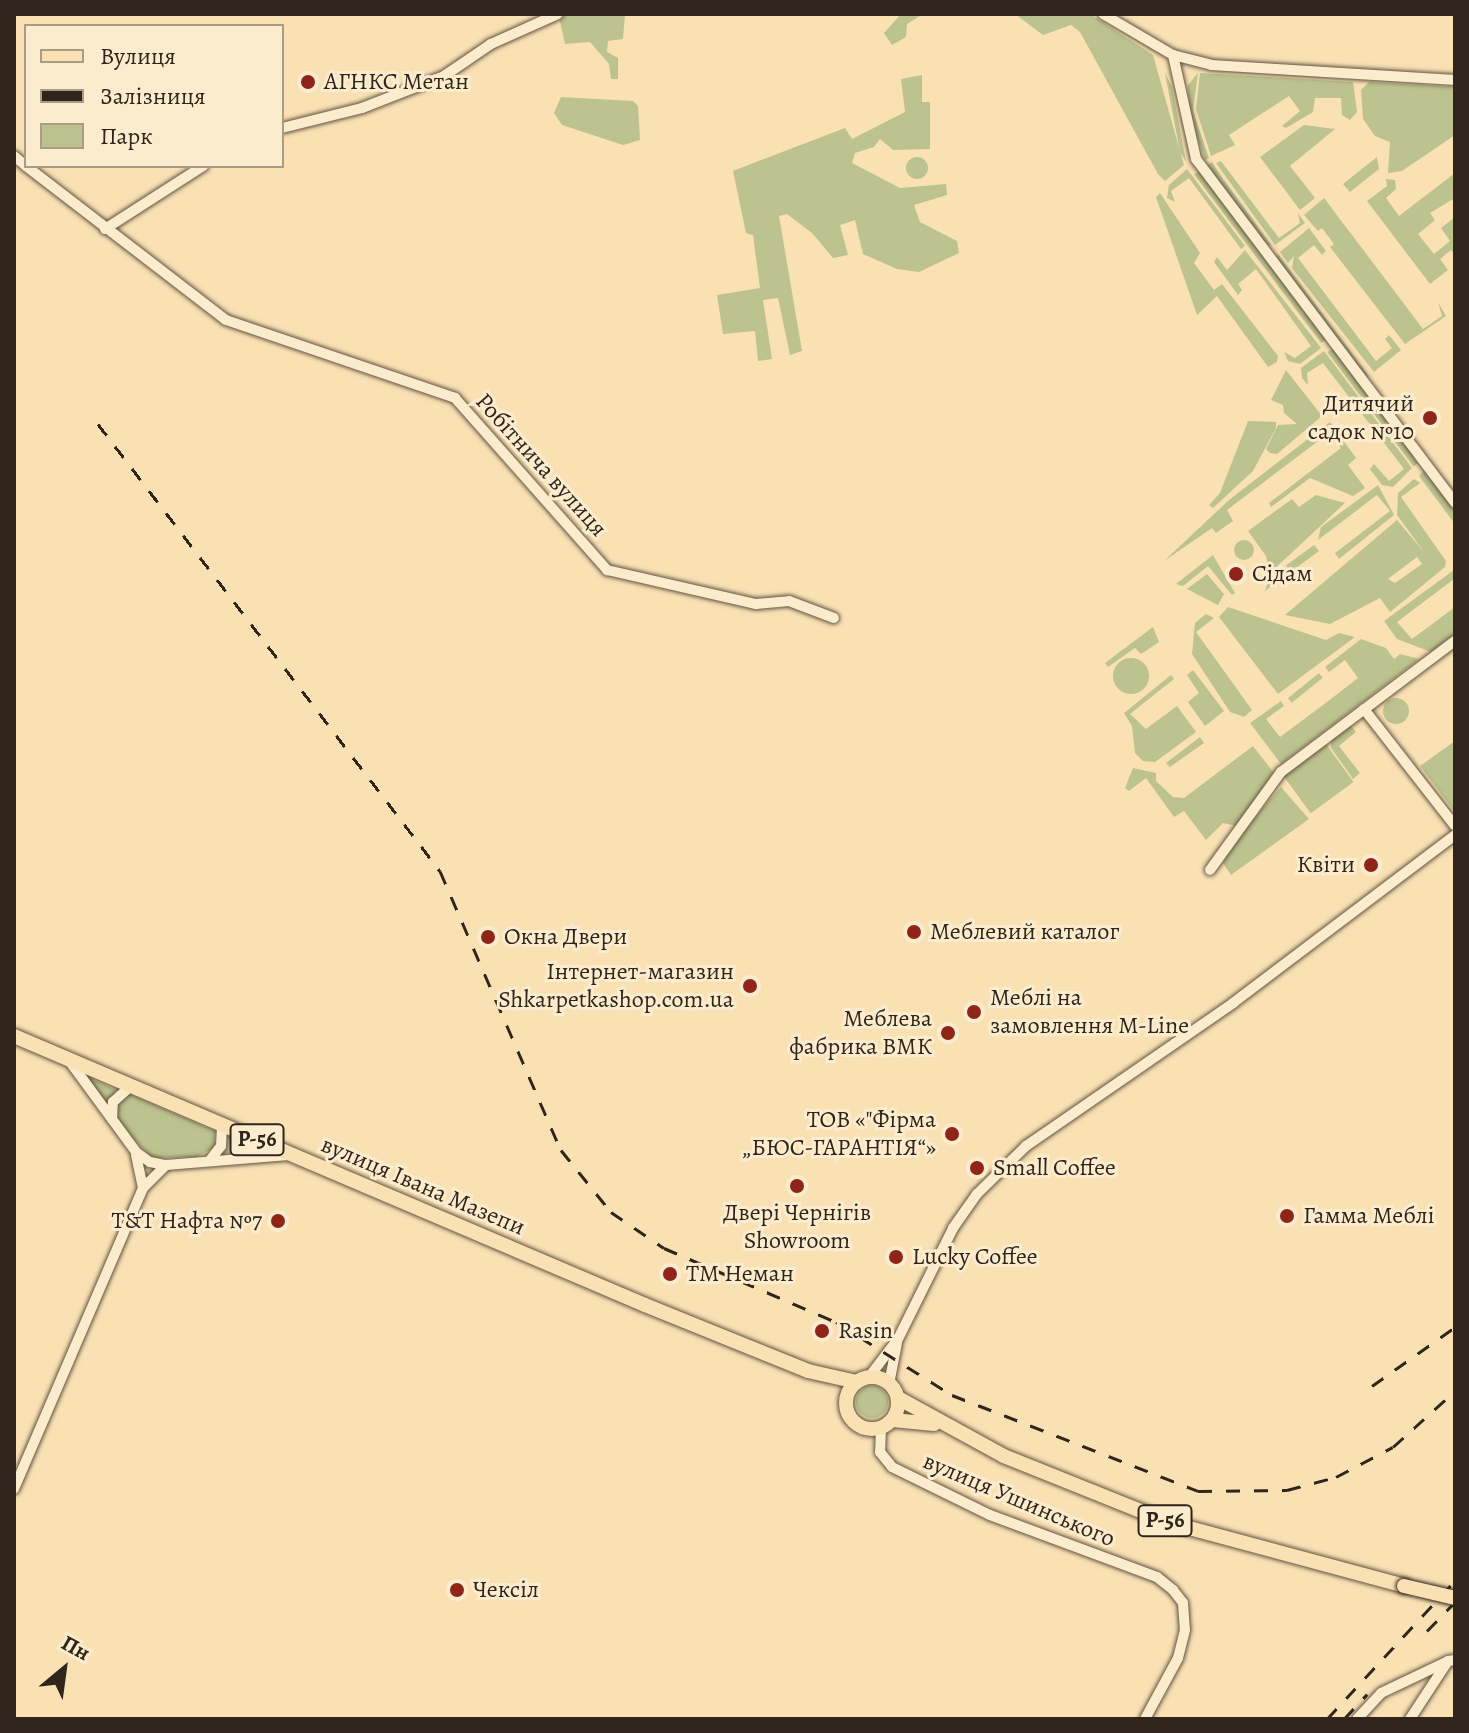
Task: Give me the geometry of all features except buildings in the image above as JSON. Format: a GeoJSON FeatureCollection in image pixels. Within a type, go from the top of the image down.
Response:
{"type":"FeatureCollection","features":[{"type":"Feature","properties":{"kind":"main road","name":"вулиця Івана Мазепи"},"geometry":{"type":"LineString","coordinates":[[14,1036],[817,1374],[889,1384],[898,1398],[938,1424],[1171,1523],[1455,1598]]}},
{"type":"Feature","properties":{"kind":"main road","name":"вулиця Івана Мазепи"},"geometry":{"type":"LineString","coordinates":[[817,1374],[846,1399],[855,1421],[938,1424]]}},
{"type":"Feature","properties":{"kind":"main road"},"geometry":{"type":"LineString","coordinates":[[846,1399],[863,1380]]}},
{"type":"Feature","properties":{"kind":"main road"},"geometry":{"type":"LineString","coordinates":[[887,1423],[898,1398]]}},
{"type":"Feature","properties":{"kind":"street"},"geometry":{"type":"LineString","coordinates":[[284,128],[362,108],[444,76],[491,44],[558,14]]}},
{"type":"Feature","properties":{"kind":"street"},"geometry":{"type":"LineString","coordinates":[[1103,14],[1173,55],[1212,65],[1455,80]]}},
{"type":"Feature","properties":{"kind":"street"},"geometry":{"type":"LineString","coordinates":[[1173,55],[1196,159],[1455,503]]}},
{"type":"Feature","properties":{"kind":"street","name":"Робітнича вулиця"},"geometry":{"type":"LineString","coordinates":[[29,168],[226,320],[455,398],[607,570],[756,604],[789,601],[834,618]]}},
{"type":"Feature","properties":{"kind":"street"},"geometry":{"type":"LineString","coordinates":[[105,229],[200,168]]}},
{"type":"Feature","properties":{"kind":"street"},"geometry":{"type":"LineString","coordinates":[[1210,870],[1281,772],[1455,641]]}},
{"type":"Feature","properties":{"kind":"street"},"geometry":{"type":"LineString","coordinates":[[1364,709],[1455,826]]}},
{"type":"Feature","properties":{"kind":"street"},"geometry":{"type":"LineString","coordinates":[[863,1380],[898,1339],[953,1228],[977,1194],[1026,1146],[1233,1003],[1455,835]]}},
{"type":"Feature","properties":{"kind":"street"},"geometry":{"type":"LineString","coordinates":[[66,1058],[136,1152],[166,1165],[293,1155]]}},
{"type":"Feature","properties":{"kind":"street"},"geometry":{"type":"LineString","coordinates":[[113,1124],[113,1102],[131,1086]]}},
{"type":"Feature","properties":{"kind":"street"},"geometry":{"type":"LineString","coordinates":[[210,1160],[221,1146],[222,1125]]}},
{"type":"Feature","properties":{"kind":"street"},"geometry":{"type":"LineString","coordinates":[[136,1152],[143,1188]]}},
{"type":"Feature","properties":{"kind":"street"},"geometry":{"type":"LineString","coordinates":[[14,1489],[143,1188],[166,1165]]}},
{"type":"Feature","properties":{"kind":"street"},"geometry":{"type":"LineString","coordinates":[[889,1384],[898,1339]]}},
{"type":"Feature","properties":{"kind":"street","name":"вулиця Ушинського"},"geometry":{"type":"LineString","coordinates":[[887,1423],[880,1452],[892,1467],[990,1515],[1166,1582],[1183,1603],[1185,1630],[1174,1667],[1145,1719]]}},
{"type":"Feature","properties":{"kind":"street"},"geometry":{"type":"LineString","coordinates":[[1357,1719],[1381,1693],[1451,1660]]}},
{"type":"Feature","properties":{"kind":"street"},"geometry":{"type":"LineString","coordinates":[[1410,1719],[1451,1660]]}},
{"type":"Feature","properties":{"kind":"green space"},"geometry":{"type":"Polygon","coordinates":[[[568,14],[625,14],[623,39],[608,41],[607,52],[618,58],[618,79],[611,79],[609,64],[590,42],[565,44],[559,17],[568,14]]]}},
{"type":"Feature","properties":{"kind":"green space"},"geometry":{"type":"Polygon","coordinates":[[[901,14],[920,16],[907,24],[906,37],[892,45],[884,33],[901,14]]]}},
{"type":"Feature","properties":{"kind":"green space"},"geometry":{"type":"Polygon","coordinates":[[[1015,14],[1090,14],[1153,55],[1184,165],[1165,181],[1158,174],[1080,32],[1071,25],[1043,35],[1015,14]]]}},
{"type":"Feature","properties":{"kind":"green space"},"geometry":{"type":"Polygon","coordinates":[[[1165,73],[1172,87],[1186,162],[1180,152],[1165,73]]]}},
{"type":"Feature","properties":{"kind":"green space"},"geometry":{"type":"Polygon","coordinates":[[[1198,73],[1193,111],[1209,158],[1205,160],[1189,113],[1188,85],[1198,73]]]}},
{"type":"Feature","properties":{"kind":"green space"},"geometry":{"type":"Polygon","coordinates":[[[1200,73],[1353,82],[1357,112],[1350,120],[1342,115],[1341,98],[1315,98],[1313,112],[1286,128],[1282,126],[1300,111],[1289,96],[1229,135],[1235,145],[1211,156],[1196,109],[1200,73]]]}},
{"type":"Feature","properties":{"kind":"green space"},"geometry":{"type":"Polygon","coordinates":[[[922,75],[922,102],[930,102],[930,149],[893,150],[880,139],[874,147],[855,153],[852,163],[900,188],[946,184],[947,195],[914,205],[920,222],[957,241],[959,253],[919,272],[897,269],[863,254],[855,220],[840,225],[848,255],[833,258],[812,233],[787,214],[779,216],[802,351],[790,355],[778,298],[763,300],[772,359],[758,361],[755,331],[723,334],[717,295],[760,288],[753,235],[746,233],[733,171],[845,128],[852,139],[905,112],[901,79],[922,75]]]}},
{"type":"Feature","properties":{"kind":"green space"},"geometry":{"type":"Polygon","coordinates":[[[1369,82],[1455,87],[1455,135],[1402,171],[1388,173],[1390,142],[1375,136],[1363,119],[1361,90],[1369,82]]]}},
{"type":"Feature","properties":{"kind":"green space"},"geometry":{"type":"Polygon","coordinates":[[[561,97],[633,101],[638,106],[640,140],[623,145],[562,125],[554,113],[561,97]]]}},
{"type":"Feature","properties":{"kind":"green space"},"geometry":{"type":"Polygon","coordinates":[[[1304,125],[1335,129],[1290,166],[1315,198],[1300,210],[1260,157],[1304,125]]]}},
{"type":"Feature","properties":{"kind":"green space"},"geometry":{"type":"Polygon","coordinates":[[[917,157],[925,160],[928,168],[925,176],[917,179],[909,176],[906,168],[909,160],[917,157]]]}},
{"type":"Feature","properties":{"kind":"green space"},"geometry":{"type":"Polygon","coordinates":[[[1377,157],[1379,169],[1350,192],[1343,184],[1377,157]]]}},
{"type":"Feature","properties":{"kind":"green space"},"geometry":{"type":"Polygon","coordinates":[[[1221,161],[1279,238],[1300,223],[1298,213],[1305,223],[1275,245],[1216,163],[1221,161]]]}},
{"type":"Feature","properties":{"kind":"green space"},"geometry":{"type":"Polygon","coordinates":[[[1212,162],[1272,246],[1263,243],[1216,178],[1208,165],[1212,162]]]}},
{"type":"Feature","properties":{"kind":"green space"},"geometry":{"type":"Polygon","coordinates":[[[1187,169],[1245,246],[1241,249],[1189,178],[1171,191],[1175,202],[1167,198],[1169,185],[1187,169]]]}},
{"type":"Feature","properties":{"kind":"green space"},"geometry":{"type":"Polygon","coordinates":[[[1199,171],[1326,340],[1321,343],[1194,175],[1199,171]]]}},
{"type":"Feature","properties":{"kind":"green space"},"geometry":{"type":"Polygon","coordinates":[[[1455,173],[1455,198],[1430,213],[1435,220],[1418,234],[1434,254],[1450,241],[1441,228],[1455,217],[1455,255],[1451,250],[1440,259],[1448,270],[1430,284],[1367,201],[1387,186],[1386,179],[1395,180],[1396,189],[1386,198],[1399,216],[1455,173]]]}},
{"type":"Feature","properties":{"kind":"green space"},"geometry":{"type":"Polygon","coordinates":[[[1160,193],[1200,253],[1194,263],[1214,290],[1222,284],[1278,356],[1277,362],[1268,367],[1217,296],[1197,315],[1156,197],[1160,193]]]}},
{"type":"Feature","properties":{"kind":"green space"},"geometry":{"type":"Polygon","coordinates":[[[1324,198],[1423,329],[1442,316],[1438,302],[1446,316],[1405,344],[1330,247],[1334,244],[1322,228],[1318,231],[1304,215],[1324,198]]]}},
{"type":"Feature","properties":{"kind":"green space"},"geometry":{"type":"Polygon","coordinates":[[[1309,228],[1326,251],[1322,255],[1314,245],[1298,258],[1376,361],[1392,348],[1385,339],[1389,335],[1401,350],[1374,372],[1292,268],[1294,256],[1288,263],[1280,252],[1309,228]]]}},
{"type":"Feature","properties":{"kind":"green space"},"geometry":{"type":"Polygon","coordinates":[[[1245,250],[1321,348],[1300,364],[1288,361],[1284,352],[1295,358],[1311,346],[1256,269],[1238,284],[1242,290],[1238,295],[1214,262],[1217,257],[1227,270],[1245,250]]]}},
{"type":"Feature","properties":{"kind":"green space"},"geometry":{"type":"Polygon","coordinates":[[[1278,254],[1369,376],[1367,378],[1276,257],[1278,254]]]}},
{"type":"Feature","properties":{"kind":"green space"},"geometry":{"type":"Polygon","coordinates":[[[1333,348],[1419,462],[1413,466],[1327,352],[1333,348]]]}},
{"type":"Feature","properties":{"kind":"green space"},"geometry":{"type":"Polygon","coordinates":[[[1324,351],[1412,468],[1393,487],[1382,485],[1370,469],[1374,464],[1389,481],[1404,469],[1323,363],[1307,373],[1308,385],[1302,378],[1301,368],[1324,351]]]}},
{"type":"Feature","properties":{"kind":"green space"},"geometry":{"type":"Polygon","coordinates":[[[1286,370],[1322,416],[1277,454],[1270,453],[1266,449],[1278,425],[1297,424],[1284,413],[1283,405],[1271,400],[1286,370]]]}},
{"type":"Feature","properties":{"kind":"green space"},"geometry":{"type":"Polygon","coordinates":[[[1248,421],[1276,422],[1276,428],[1253,471],[1213,508],[1209,505],[1220,493],[1248,421]]]}},
{"type":"Feature","properties":{"kind":"green space"},"geometry":{"type":"Polygon","coordinates":[[[1330,422],[1356,458],[1348,465],[1365,488],[1353,496],[1310,478],[1271,507],[1269,503],[1341,448],[1330,432],[1227,510],[1233,521],[1216,533],[1212,528],[1164,561],[1229,500],[1330,422]]]}},
{"type":"Feature","properties":{"kind":"green space"},"geometry":{"type":"Polygon","coordinates":[[[1424,470],[1455,508],[1455,524],[1419,476],[1424,470]]]}},
{"type":"Feature","properties":{"kind":"green space"},"geometry":{"type":"Polygon","coordinates":[[[1414,479],[1420,483],[1401,497],[1446,561],[1445,567],[1390,612],[1380,598],[1330,624],[1285,615],[1397,520],[1424,552],[1397,515],[1398,493],[1414,479]],[[1417,557],[1388,579],[1395,583],[1422,564],[1417,557]]]}},
{"type":"Feature","properties":{"kind":"green space"},"geometry":{"type":"Polygon","coordinates":[[[1378,485],[1394,515],[1339,559],[1335,553],[1390,511],[1377,495],[1318,540],[1321,527],[1378,485]]]}},
{"type":"Feature","properties":{"kind":"green space"},"geometry":{"type":"Polygon","coordinates":[[[1316,495],[1345,503],[1270,573],[1266,556],[1248,531],[1292,499],[1299,507],[1316,495]]]}},
{"type":"Feature","properties":{"kind":"green space"},"geometry":{"type":"Polygon","coordinates":[[[1244,540],[1251,543],[1254,550],[1251,557],[1244,560],[1237,557],[1234,550],[1237,543],[1244,540]]]}},
{"type":"Feature","properties":{"kind":"green space"},"geometry":{"type":"Polygon","coordinates":[[[1314,545],[1319,551],[1265,591],[1269,578],[1314,545]]]}},
{"type":"Feature","properties":{"kind":"green space"},"geometry":{"type":"Polygon","coordinates":[[[1213,555],[1235,593],[1232,595],[1208,566],[1183,586],[1176,584],[1213,555]]]}},
{"type":"Feature","properties":{"kind":"green space"},"geometry":{"type":"Polygon","coordinates":[[[1454,570],[1454,579],[1397,622],[1412,639],[1455,607],[1455,634],[1431,652],[1397,639],[1384,621],[1454,570]]]}},
{"type":"Feature","properties":{"kind":"green space"},"geometry":{"type":"Polygon","coordinates":[[[1207,574],[1224,594],[1218,605],[1187,589],[1207,574]]]}},
{"type":"Feature","properties":{"kind":"green space"},"geometry":{"type":"Polygon","coordinates":[[[1228,607],[1326,640],[1339,633],[1355,637],[1278,694],[1219,617],[1228,607]]]}},
{"type":"Feature","properties":{"kind":"green space"},"geometry":{"type":"Polygon","coordinates":[[[1206,614],[1214,618],[1196,632],[1252,710],[1244,717],[1230,712],[1192,654],[1195,623],[1206,614]]]}},
{"type":"Feature","properties":{"kind":"green space"},"geometry":{"type":"Polygon","coordinates":[[[1153,627],[1159,642],[1141,654],[1135,648],[1108,667],[1105,663],[1153,627]]]}},
{"type":"Feature","properties":{"kind":"green space"},"geometry":{"type":"Polygon","coordinates":[[[1361,639],[1386,648],[1394,659],[1400,654],[1419,659],[1281,764],[1250,723],[1281,701],[1284,706],[1266,719],[1280,737],[1327,702],[1358,678],[1345,660],[1329,672],[1325,667],[1361,639]]]}},
{"type":"Feature","properties":{"kind":"green space"},"geometry":{"type":"Polygon","coordinates":[[[1131,658],[1144,663],[1149,676],[1144,689],[1131,694],[1118,689],[1113,676],[1118,663],[1131,658]]]}},
{"type":"Feature","properties":{"kind":"green space"},"geometry":{"type":"Polygon","coordinates":[[[1193,670],[1224,711],[1205,726],[1188,702],[1199,693],[1187,675],[1193,670]]]}},
{"type":"Feature","properties":{"kind":"green space"},"geometry":{"type":"Polygon","coordinates":[[[1319,673],[1323,678],[1292,703],[1288,698],[1319,673]]]}},
{"type":"Feature","properties":{"kind":"green space"},"geometry":{"type":"Polygon","coordinates":[[[1171,675],[1174,679],[1130,714],[1146,729],[1177,706],[1196,732],[1155,762],[1143,761],[1135,753],[1132,726],[1124,713],[1171,675]]]}},
{"type":"Feature","properties":{"kind":"green space"},"geometry":{"type":"Polygon","coordinates":[[[1396,698],[1405,702],[1409,711],[1405,720],[1396,724],[1387,720],[1383,711],[1387,702],[1396,698]]]}},
{"type":"Feature","properties":{"kind":"green space"},"geometry":{"type":"Polygon","coordinates":[[[1349,723],[1356,732],[1339,746],[1360,773],[1353,779],[1331,748],[1331,737],[1349,723]]]}},
{"type":"Feature","properties":{"kind":"green space"},"geometry":{"type":"Polygon","coordinates":[[[1200,737],[1204,743],[1170,767],[1166,763],[1200,737]]]}},
{"type":"Feature","properties":{"kind":"green space"},"geometry":{"type":"Polygon","coordinates":[[[1323,740],[1354,782],[1311,813],[1280,771],[1323,740]]]}},
{"type":"Feature","properties":{"kind":"green space"},"geometry":{"type":"Polygon","coordinates":[[[1455,741],[1455,812],[1420,766],[1455,741]]]}},
{"type":"Feature","properties":{"kind":"green space"},"geometry":{"type":"Polygon","coordinates":[[[1253,746],[1274,773],[1236,826],[1223,823],[1206,840],[1184,811],[1174,817],[1146,778],[1129,791],[1125,788],[1133,768],[1156,773],[1156,781],[1173,797],[1184,798],[1253,746]]]}},
{"type":"Feature","properties":{"kind":"green space"},"geometry":{"type":"Polygon","coordinates":[[[1281,787],[1309,819],[1231,875],[1223,863],[1230,846],[1281,787]]]}},
{"type":"Feature","properties":{"kind":"green space"},"geometry":{"type":"Polygon","coordinates":[[[85,1076],[116,1090],[108,1106],[85,1076]]]}},
{"type":"Feature","properties":{"kind":"green space"},"geometry":{"type":"Polygon","coordinates":[[[129,1094],[215,1131],[214,1148],[196,1157],[152,1158],[119,1124],[116,1104],[129,1094]]]}},
{"type":"Feature","properties":{"kind":"green space"},"geometry":{"type":"Polygon","coordinates":[[[228,1136],[263,1151],[224,1153],[228,1136]]]}},
{"type":"Feature","properties":{"kind":"green space"},"geometry":{"type":"Polygon","coordinates":[[[872,1386],[883,1391],[888,1402],[883,1413],[872,1418],[861,1413],[856,1402],[861,1391],[872,1386]]]}},
{"type":"Feature","properties":{"kind":"railway"},"geometry":{"type":"LineString","coordinates":[[98,424],[440,871],[561,1150],[611,1212],[664,1248],[836,1322],[952,1395],[1198,1491],[1287,1490],[1336,1477],[1393,1447],[1455,1391]]}},
{"type":"Feature","properties":{"kind":"railway"},"geometry":{"type":"LineString","coordinates":[[1372,1386],[1455,1327]]}},
{"type":"Feature","properties":{"kind":"railway"},"geometry":{"type":"LineString","coordinates":[[1327,1719],[1455,1581]]}},
{"type":"Feature","properties":{"kind":"railway"},"geometry":{"type":"LineString","coordinates":[[1427,1631],[1455,1602]]}},
{"type":"Feature","properties":{"kind":"railway"},"geometry":{"type":"LineString","coordinates":[[1344,1719],[1367,1694]]}},
{"type":"Feature","properties":{"kind":"place","name":"АГНКС Метан"},"geometry":{"type":"Point","coordinates":[308,82]}},
{"type":"Feature","properties":{"kind":"place","name":"Дитячий садок №10"},"geometry":{"type":"Point","coordinates":[1430,418]}},
{"type":"Feature","properties":{"kind":"place","name":"Сідам"},"geometry":{"type":"Point","coordinates":[1236,574]}},
{"type":"Feature","properties":{"kind":"place","name":"Квіти"},"geometry":{"type":"Point","coordinates":[1371,865]}},
{"type":"Feature","properties":{"kind":"place","name":"Меблевий каталог"},"geometry":{"type":"Point","coordinates":[914,932]}},
{"type":"Feature","properties":{"kind":"place","name":"Окна Двери"},"geometry":{"type":"Point","coordinates":[488,937]}},
{"type":"Feature","properties":{"kind":"place","name":"Інтернет-магазин Shkarpetkashop.com.ua"},"geometry":{"type":"Point","coordinates":[750,986]}},
{"type":"Feature","properties":{"kind":"place","name":"Меблі на замовлення M-Line"},"geometry":{"type":"Point","coordinates":[974,1012]}},
{"type":"Feature","properties":{"kind":"place","name":"Меблева фабрика ВМК"},"geometry":{"type":"Point","coordinates":[948,1033]}},
{"type":"Feature","properties":{"kind":"place","name":"ТОВ «\"Фірма „БЮС-ГАРАНТІЯ“»"},"geometry":{"type":"Point","coordinates":[952,1134]}},
{"type":"Feature","properties":{"kind":"place","name":"Small Coffee"},"geometry":{"type":"Point","coordinates":[977,1168]}},
{"type":"Feature","properties":{"kind":"place","name":"Двері Чернігів Showroom"},"geometry":{"type":"Point","coordinates":[797,1186]}},
{"type":"Feature","properties":{"kind":"place","name":"Гамма Меблі"},"geometry":{"type":"Point","coordinates":[1287,1216]}},
{"type":"Feature","properties":{"kind":"place","name":"Т&Т Нафта №7"},"geometry":{"type":"Point","coordinates":[278,1221]}},
{"type":"Feature","properties":{"kind":"place","name":"Lucky Coffee"},"geometry":{"type":"Point","coordinates":[896,1257]}},
{"type":"Feature","properties":{"kind":"place","name":"ТМ Неман"},"geometry":{"type":"Point","coordinates":[670,1274]}},
{"type":"Feature","properties":{"kind":"place","name":"Rasin"},"geometry":{"type":"Point","coordinates":[822,1331]}},
{"type":"Feature","properties":{"kind":"place","name":"Чексіл"},"geometry":{"type":"Point","coordinates":[457,1590]}}]}
